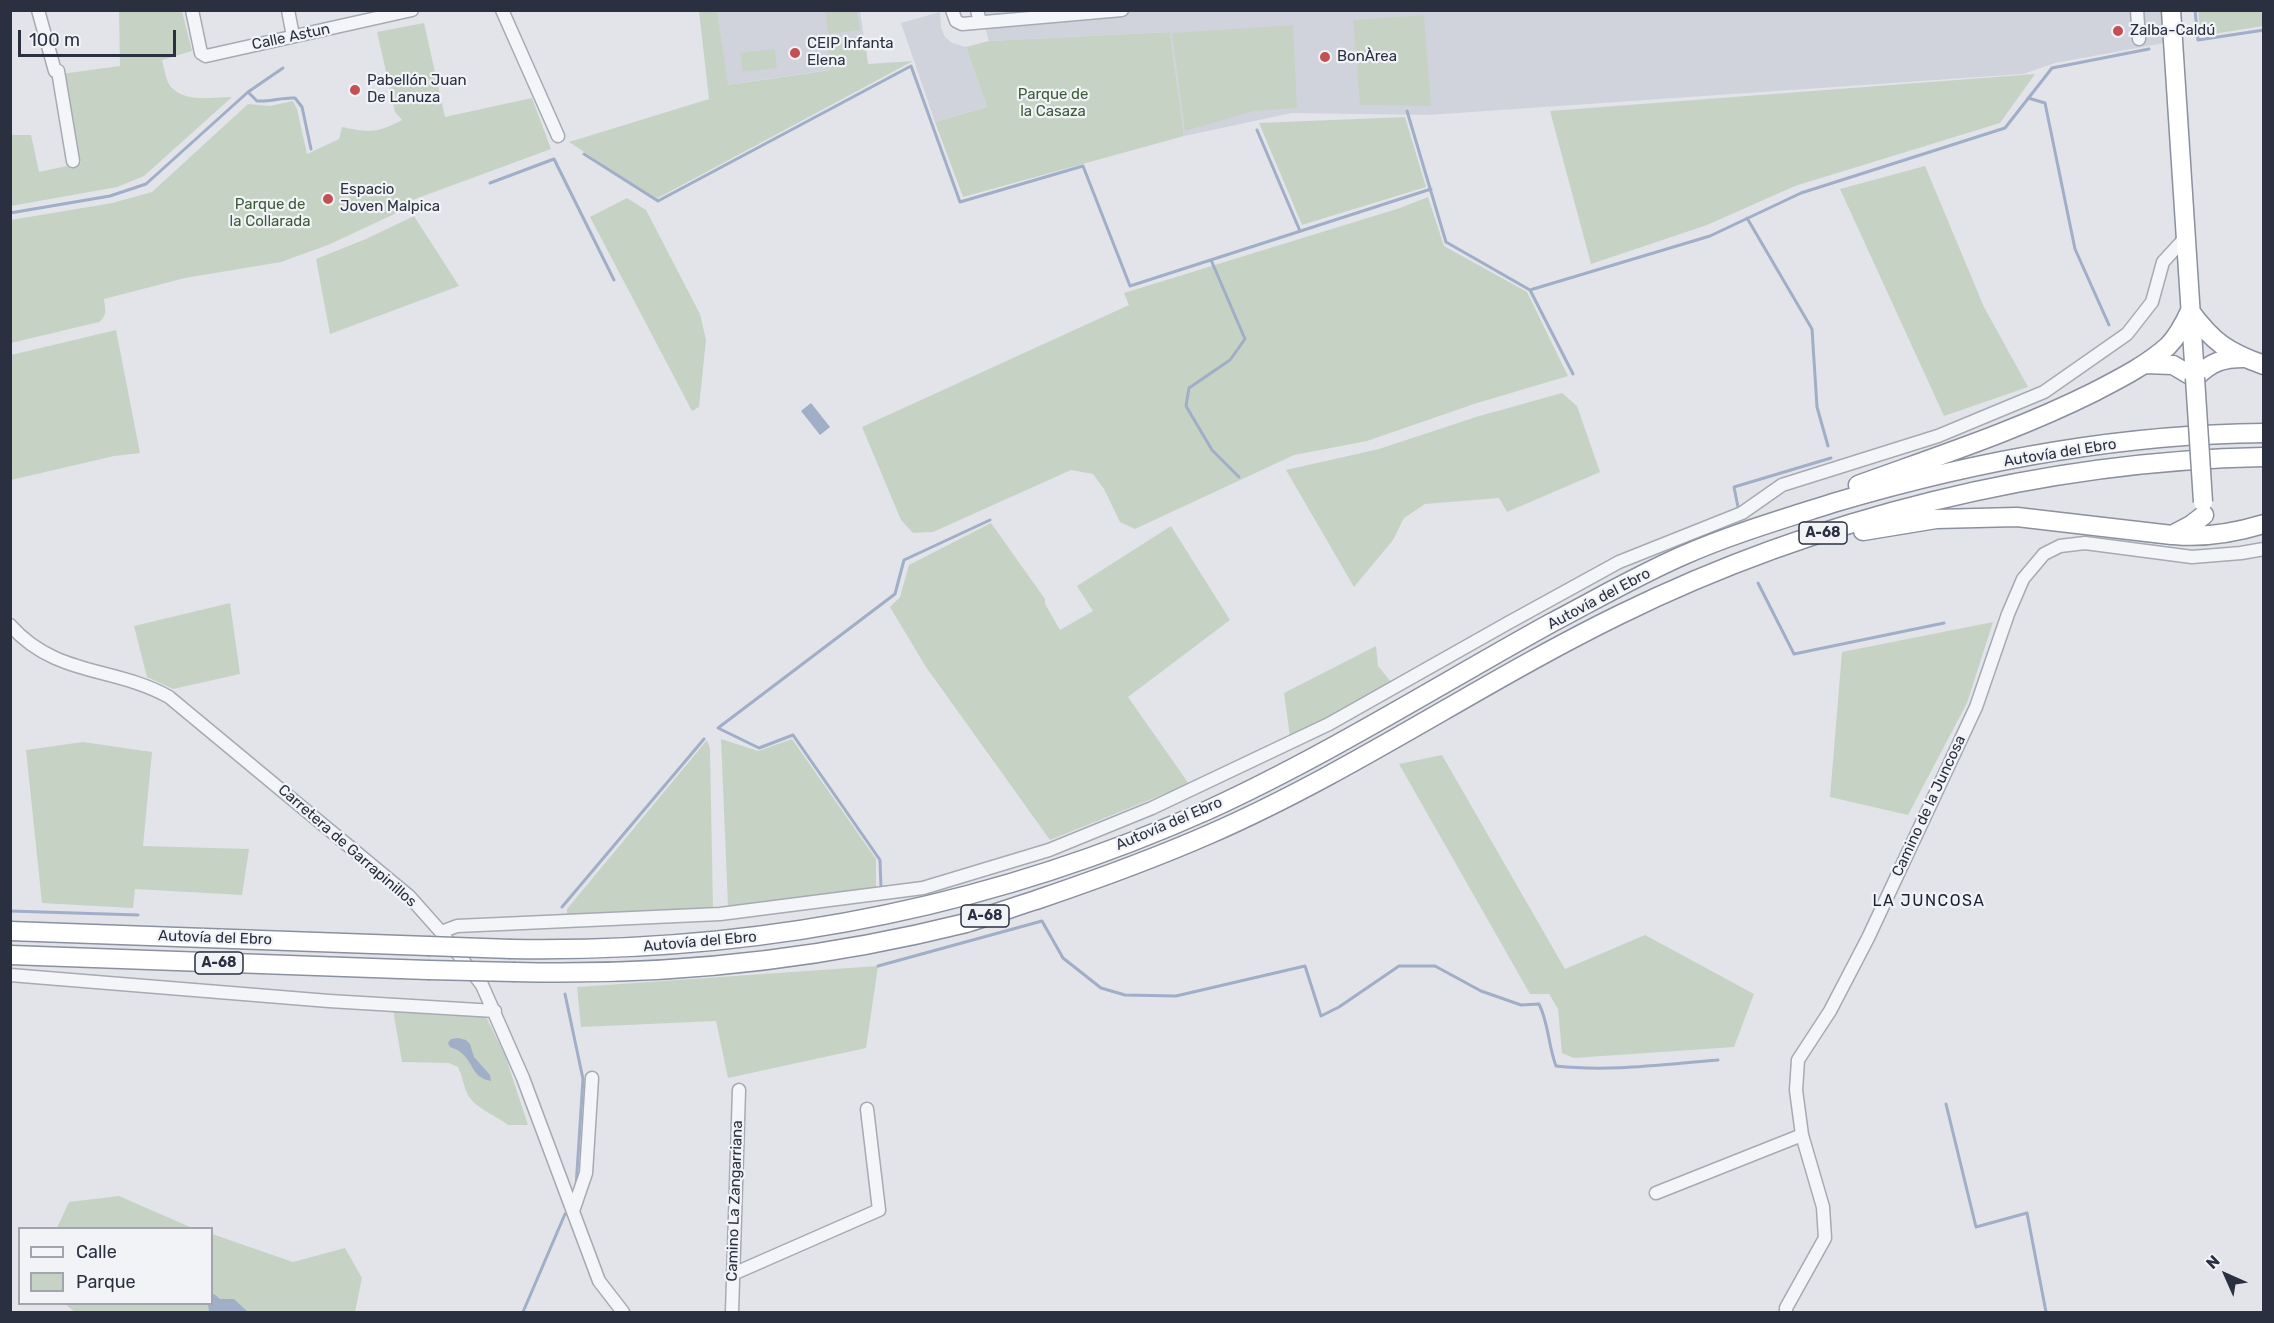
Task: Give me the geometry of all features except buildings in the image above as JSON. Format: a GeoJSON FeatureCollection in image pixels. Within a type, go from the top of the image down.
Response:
{"type":"FeatureCollection","features":[{"type":"Feature","properties":{"kind":"highway"},"geometry":{"type":"LineString","coordinates":[[2171,10],[2205,536]]}},
{"type":"Feature","properties":{"kind":"highway"},"geometry":{"type":"LineString","coordinates":[[2190,311],[2211,338],[2246,358],[2264,365]]}},
{"type":"Feature","properties":{"kind":"highway"},"geometry":{"type":"LineString","coordinates":[[1763,525],[1780,513],[2025,424],[2070,404],[2155,357],[2176,338],[2190,311]]}},
{"type":"Feature","properties":{"kind":"highway"},"geometry":{"type":"LineString","coordinates":[[2195,378],[2207,366],[2220,359],[2246,358]]}},
{"type":"Feature","properties":{"kind":"highway"},"geometry":{"type":"LineString","coordinates":[[2144,364],[2173,365],[2195,378]]}},
{"type":"Feature","properties":{"kind":"highway","name":"Autovía del Ebro"},"geometry":{"type":"LineString","coordinates":[[10,931],[572,950],[665,946],[767,936],[865,920],[964,897],[1107,851],[1207,810],[1309,760],[1608,593],[1683,556],[1763,525],[1872,492],[2008,460],[2127,442],[2219,434],[2264,433]]}},
{"type":"Feature","properties":{"kind":"highway","name":"Autovía del Ebro"},"geometry":{"type":"LineString","coordinates":[[10,955],[570,974],[667,971],[763,962],[867,944],[969,922],[1116,873],[1214,833],[1318,782],[1462,699],[1620,614],[1747,559],[1875,516],[2007,485],[2123,466],[2217,458],[2264,457]]}},
{"type":"Feature","properties":{"kind":"highway"},"geometry":{"type":"LineString","coordinates":[[2203,508],[2237,531]]}},
{"type":"Feature","properties":{"kind":"highway"},"geometry":{"type":"LineString","coordinates":[[2172,535],[2191,525],[2203,508]]}},
{"type":"Feature","properties":{"kind":"highway"},"geometry":{"type":"LineString","coordinates":[[1747,559],[1898,524],[1970,517],[2017,517],[2172,535],[2205,536],[2264,524]]}},
{"type":"Feature","properties":{"kind":"street"},"geometry":{"type":"LineString","coordinates":[[38,10],[48,50],[55,71],[58,71],[73,161]]}},
{"type":"Feature","properties":{"kind":"street","name":"Calle Astun"},"geometry":{"type":"LineString","coordinates":[[192,10],[201,53],[206,56],[412,10]]}},
{"type":"Feature","properties":{"kind":"street"},"geometry":{"type":"LineString","coordinates":[[288,10],[293,36]]}},
{"type":"Feature","properties":{"kind":"street"},"geometry":{"type":"LineString","coordinates":[[502,10],[558,136]]}},
{"type":"Feature","properties":{"kind":"street"},"geometry":{"type":"LineString","coordinates":[[952,10],[956,21],[962,24],[978,16],[1122,10]]}},
{"type":"Feature","properties":{"kind":"street"},"geometry":{"type":"LineString","coordinates":[[2137,10],[2139,39]]}},
{"type":"Feature","properties":{"kind":"street"},"geometry":{"type":"LineString","coordinates":[[441,932],[457,926],[720,914],[922,888],[1059,846],[1152,808],[1329,724],[1619,562],[1742,513],[1782,485],[1938,436],[2044,392],[2127,334],[2152,302],[2163,262],[2186,238]]}},
{"type":"Feature","properties":{"kind":"street"},"geometry":{"type":"LineString","coordinates":[[2205,536],[2207,556]]}},
{"type":"Feature","properties":{"kind":"street","name":"Camino de la Juncosa"},"geometry":{"type":"LineString","coordinates":[[1786,1312],[1786,1308],[1826,1238],[1823,1207],[1802,1135],[1796,1090],[1798,1060],[1830,1011],[1868,938],[1976,706],[2008,614],[2024,579],[2044,554],[2060,546],[2085,543],[2192,557],[2264,549]]}},
{"type":"Feature","properties":{"kind":"street","name":"Carretera de Garrapinillos"},"geometry":{"type":"LineString","coordinates":[[10,625],[27,641],[52,658],[68,665],[140,683],[169,697],[409,896],[441,932],[482,985],[523,1078],[599,1281],[623,1312]]}},
{"type":"Feature","properties":{"kind":"street"},"geometry":{"type":"LineString","coordinates":[[10,975],[329,1001],[495,1011]]}},
{"type":"Feature","properties":{"kind":"street"},"geometry":{"type":"LineString","coordinates":[[573,1211],[586,1173],[592,1078]]}},
{"type":"Feature","properties":{"kind":"street","name":"Camino La Zangarriana"},"geometry":{"type":"LineString","coordinates":[[732,1312],[738,1090]]}},
{"type":"Feature","properties":{"kind":"street"},"geometry":{"type":"LineString","coordinates":[[733,1274],[879,1210],[867,1109]]}},
{"type":"Feature","properties":{"kind":"street"},"geometry":{"type":"LineString","coordinates":[[1656,1193],[1802,1135]]}},
{"type":"Feature","properties":{"kind":"shaded area"},"geometry":{"type":"Polygon","coordinates":[[[2162,10],[2164,43],[2055,63],[2023,74],[1428,115],[1292,113],[1184,136],[1170,32],[989,41],[980,11],[2162,10]]]}},
{"type":"Feature","properties":{"kind":"shaded area","name":"CEIP Infanta Elena"},"geometry":{"type":"Polygon","coordinates":[[[717,11],[860,11],[868,64],[727,85],[717,11]]]}},
{"type":"Feature","properties":{"kind":"shaded area"},"geometry":{"type":"Polygon","coordinates":[[[940,12],[941,28],[945,37],[952,43],[966,47],[987,107],[935,122],[901,23],[940,12]]]}},
{"type":"Feature","properties":{"kind":"green space"},"geometry":{"type":"Polygon","coordinates":[[[119,11],[182,11],[192,51],[162,60],[169,84],[177,92],[191,97],[232,97],[144,176],[117,187],[11,206],[10,135],[31,135],[39,172],[81,163],[61,74],[120,66],[119,11]]]}},
{"type":"Feature","properties":{"kind":"green space"},"geometry":{"type":"Polygon","coordinates":[[[699,11],[717,11],[728,85],[830,70],[826,41],[864,35],[868,64],[913,61],[656,199],[569,142],[709,99],[699,11]]]}},
{"type":"Feature","properties":{"kind":"green space"},"geometry":{"type":"Polygon","coordinates":[[[825,11],[857,11],[860,30],[828,34],[825,11]]]}},
{"type":"Feature","properties":{"kind":"green space"},"geometry":{"type":"Polygon","coordinates":[[[2198,11],[2263,11],[2263,26],[2201,36],[2198,11]]]}},
{"type":"Feature","properties":{"kind":"green space"},"geometry":{"type":"Polygon","coordinates":[[[1424,15],[1431,106],[1360,105],[1353,20],[1424,15]]]}},
{"type":"Feature","properties":{"kind":"green space","name":"Parque de la Collarada"},"geometry":{"type":"Polygon","coordinates":[[[424,23],[445,117],[532,98],[551,149],[407,202],[403,210],[328,245],[281,262],[185,278],[104,299],[105,314],[99,322],[11,343],[11,220],[112,203],[152,192],[248,104],[270,106],[293,101],[297,109],[307,154],[339,139],[342,127],[373,131],[394,124],[402,120],[395,112],[377,32],[424,23]]]}},
{"type":"Feature","properties":{"kind":"green space"},"geometry":{"type":"Polygon","coordinates":[[[1293,25],[1297,108],[1254,111],[1185,131],[1172,33],[1293,25]]]}},
{"type":"Feature","properties":{"kind":"green space","name":"Parque de la Casaza"},"geometry":{"type":"Polygon","coordinates":[[[1170,32],[1184,136],[963,197],[935,122],[987,107],[966,47],[989,41],[1170,32]]]}},
{"type":"Feature","properties":{"kind":"green space"},"geometry":{"type":"Polygon","coordinates":[[[775,49],[777,68],[743,72],[740,53],[775,49]]]}},
{"type":"Feature","properties":{"kind":"green space"},"geometry":{"type":"Polygon","coordinates":[[[2035,74],[2000,123],[1795,186],[1707,225],[1591,264],[1550,111],[2035,74]]]}},
{"type":"Feature","properties":{"kind":"green space"},"geometry":{"type":"Polygon","coordinates":[[[1405,117],[1426,187],[1302,225],[1259,123],[1405,117]]]}},
{"type":"Feature","properties":{"kind":"green space"},"geometry":{"type":"Polygon","coordinates":[[[1925,166],[1984,307],[2028,387],[1944,416],[1840,189],[1925,166]]]}},
{"type":"Feature","properties":{"kind":"green space"},"geometry":{"type":"Polygon","coordinates":[[[1428,197],[1444,246],[1527,292],[1568,376],[1474,404],[1367,441],[1294,455],[1135,529],[1120,522],[1104,489],[1093,474],[1071,470],[933,532],[913,533],[901,520],[862,427],[1129,305],[1124,293],[1400,208],[1428,197]]]}},
{"type":"Feature","properties":{"kind":"green space"},"geometry":{"type":"Polygon","coordinates":[[[627,198],[646,210],[700,314],[706,340],[699,407],[692,411],[590,217],[627,198]]]}},
{"type":"Feature","properties":{"kind":"green space"},"geometry":{"type":"Polygon","coordinates":[[[414,216],[459,286],[330,334],[316,259],[414,216]]]}},
{"type":"Feature","properties":{"kind":"green space"},"geometry":{"type":"Polygon","coordinates":[[[116,330],[140,453],[114,456],[11,480],[11,355],[116,330]]]}},
{"type":"Feature","properties":{"kind":"green space"},"geometry":{"type":"Polygon","coordinates":[[[1562,393],[1577,406],[1600,472],[1507,512],[1499,498],[1425,504],[1404,518],[1393,540],[1354,587],[1286,470],[1379,449],[1476,417],[1562,393]]]}},
{"type":"Feature","properties":{"kind":"green space"},"geometry":{"type":"Polygon","coordinates":[[[991,523],[1045,599],[1045,604],[1060,630],[1093,611],[1077,586],[1171,526],[1230,620],[1128,697],[1189,784],[1050,840],[926,667],[890,607],[900,597],[909,565],[991,523]]]}},
{"type":"Feature","properties":{"kind":"green space"},"geometry":{"type":"Polygon","coordinates":[[[230,603],[240,674],[173,689],[147,677],[134,626],[230,603]]]}},
{"type":"Feature","properties":{"kind":"green space"},"geometry":{"type":"Polygon","coordinates":[[[1993,622],[1967,703],[1908,815],[1830,797],[1842,652],[1993,622]]]}},
{"type":"Feature","properties":{"kind":"green space"},"geometry":{"type":"Polygon","coordinates":[[[1376,646],[1378,666],[1392,683],[1290,737],[1284,693],[1376,646]]]}},
{"type":"Feature","properties":{"kind":"green space"},"geometry":{"type":"Polygon","coordinates":[[[721,739],[758,751],[792,739],[876,859],[876,888],[728,906],[721,739]]]}},
{"type":"Feature","properties":{"kind":"green space"},"geometry":{"type":"Polygon","coordinates":[[[707,740],[710,749],[713,908],[567,917],[567,909],[707,740]]]}},
{"type":"Feature","properties":{"kind":"green space"},"geometry":{"type":"Polygon","coordinates":[[[83,742],[152,752],[143,846],[249,849],[242,895],[135,889],[133,908],[42,903],[26,750],[83,742]]]}},
{"type":"Feature","properties":{"kind":"green space"},"geometry":{"type":"Polygon","coordinates":[[[1442,755],[1565,969],[1645,935],[1754,994],[1734,1047],[1574,1058],[1562,1053],[1558,1009],[1549,994],[1530,994],[1399,764],[1442,755]]]}},
{"type":"Feature","properties":{"kind":"green space"},"geometry":{"type":"Polygon","coordinates":[[[878,966],[866,1048],[728,1078],[716,1021],[581,1027],[577,987],[878,966]]]}},
{"type":"Feature","properties":{"kind":"green space"},"geometry":{"type":"Polygon","coordinates":[[[393,1010],[486,1017],[505,1055],[528,1125],[508,1125],[474,1102],[466,1091],[458,1067],[449,1063],[402,1062],[393,1010]]]}},
{"type":"Feature","properties":{"kind":"green space"},"geometry":{"type":"Polygon","coordinates":[[[119,1196],[190,1227],[57,1227],[69,1202],[119,1196]]]}},
{"type":"Feature","properties":{"kind":"green space"},"geometry":{"type":"Polygon","coordinates":[[[213,1234],[293,1262],[345,1248],[362,1278],[355,1312],[75,1312],[66,1305],[213,1305],[213,1234]]]}},
{"type":"Feature","properties":{"kind":"water"},"geometry":{"type":"Polygon","coordinates":[[[811,403],[830,427],[820,435],[801,411],[811,403]]]}},
{"type":"Feature","properties":{"kind":"water"},"geometry":{"type":"Polygon","coordinates":[[[458,1038],[470,1044],[474,1057],[490,1075],[491,1081],[478,1075],[464,1055],[450,1047],[448,1043],[451,1039],[458,1038]]]}},
{"type":"Feature","properties":{"kind":"water"},"geometry":{"type":"Polygon","coordinates":[[[213,1295],[220,1299],[234,1299],[248,1312],[209,1312],[208,1305],[213,1305],[213,1295]]]}},
{"type":"Feature","properties":{"kind":"waterway"},"geometry":{"type":"LineString","coordinates":[[2195,10],[2198,40],[2264,30]]}},
{"type":"Feature","properties":{"kind":"waterway"},"geometry":{"type":"LineString","coordinates":[[1407,111],[1446,242],[1530,290],[1710,236],[1801,193],[2005,128],[2052,68],[2149,49]]}},
{"type":"Feature","properties":{"kind":"waterway"},"geometry":{"type":"LineString","coordinates":[[584,154],[658,201],[911,66],[960,202],[1083,166],[1130,286],[1431,189]]}},
{"type":"Feature","properties":{"kind":"waterway"},"geometry":{"type":"LineString","coordinates":[[10,213],[110,196],[146,184],[248,92],[283,68]]}},
{"type":"Feature","properties":{"kind":"waterway"},"geometry":{"type":"LineString","coordinates":[[248,92],[257,101],[295,98],[302,107],[311,149]]}},
{"type":"Feature","properties":{"kind":"waterway"},"geometry":{"type":"LineString","coordinates":[[2028,98],[2045,103],[2075,249],[2109,325]]}},
{"type":"Feature","properties":{"kind":"waterway"},"geometry":{"type":"LineString","coordinates":[[1257,130],[1300,231]]}},
{"type":"Feature","properties":{"kind":"waterway"},"geometry":{"type":"LineString","coordinates":[[490,183],[554,159],[614,280]]}},
{"type":"Feature","properties":{"kind":"waterway"},"geometry":{"type":"LineString","coordinates":[[1747,218],[1812,329],[1817,407],[1828,446]]}},
{"type":"Feature","properties":{"kind":"waterway"},"geometry":{"type":"LineString","coordinates":[[1211,260],[1245,339],[1230,360],[1189,388],[1186,406],[1212,450],[1239,477]]}},
{"type":"Feature","properties":{"kind":"waterway"},"geometry":{"type":"LineString","coordinates":[[1530,290],[1573,374]]}},
{"type":"Feature","properties":{"kind":"waterway"},"geometry":{"type":"LineString","coordinates":[[1738,507],[1734,487],[1831,458]]}},
{"type":"Feature","properties":{"kind":"waterway"},"geometry":{"type":"LineString","coordinates":[[881,888],[880,860],[793,735],[759,748],[718,728],[895,594],[904,560],[990,520]]}},
{"type":"Feature","properties":{"kind":"waterway"},"geometry":{"type":"LineString","coordinates":[[1758,583],[1794,654],[1944,623]]}},
{"type":"Feature","properties":{"kind":"waterway"},"geometry":{"type":"LineString","coordinates":[[562,907],[704,739]]}},
{"type":"Feature","properties":{"kind":"waterway"},"geometry":{"type":"LineString","coordinates":[[10,911],[138,915]]}},
{"type":"Feature","properties":{"kind":"waterway"},"geometry":{"type":"LineString","coordinates":[[878,966],[1042,921],[1063,958],[1101,988],[1125,995],[1176,996],[1305,966],[1321,1016],[1339,1007],[1399,966],[1435,966],[1481,991],[1521,1005],[1539,1004],[1545,1019],[1556,1066],[1617,1068],[1718,1060]]}},
{"type":"Feature","properties":{"kind":"waterway"},"geometry":{"type":"LineString","coordinates":[[565,994],[583,1079],[576,1187]]}},
{"type":"Feature","properties":{"kind":"waterway"},"geometry":{"type":"LineString","coordinates":[[1946,1104],[1976,1227],[2027,1213],[2046,1312]]}},
{"type":"Feature","properties":{"kind":"waterway"},"geometry":{"type":"LineString","coordinates":[[523,1312],[565,1214]]}},
{"type":"Feature","properties":{"kind":"place","name":"Zalba-Caldú"},"geometry":{"type":"Point","coordinates":[2118,31]}},
{"type":"Feature","properties":{"kind":"place","name":"CEIP Infanta Elena"},"geometry":{"type":"Point","coordinates":[795,53]}},
{"type":"Feature","properties":{"kind":"place","name":"BonÀrea"},"geometry":{"type":"Point","coordinates":[1325,57]}},
{"type":"Feature","properties":{"kind":"place","name":"Pabellón Juan De Lanuza"},"geometry":{"type":"Point","coordinates":[355,90]}},
{"type":"Feature","properties":{"kind":"place","name":"Espacio Joven Malpica"},"geometry":{"type":"Point","coordinates":[328,199]}},
{"type":"Feature","properties":{"kind":"district","name":"LA JUNCOSA"},"geometry":{"type":"Point","coordinates":[1929,901]}}]}
